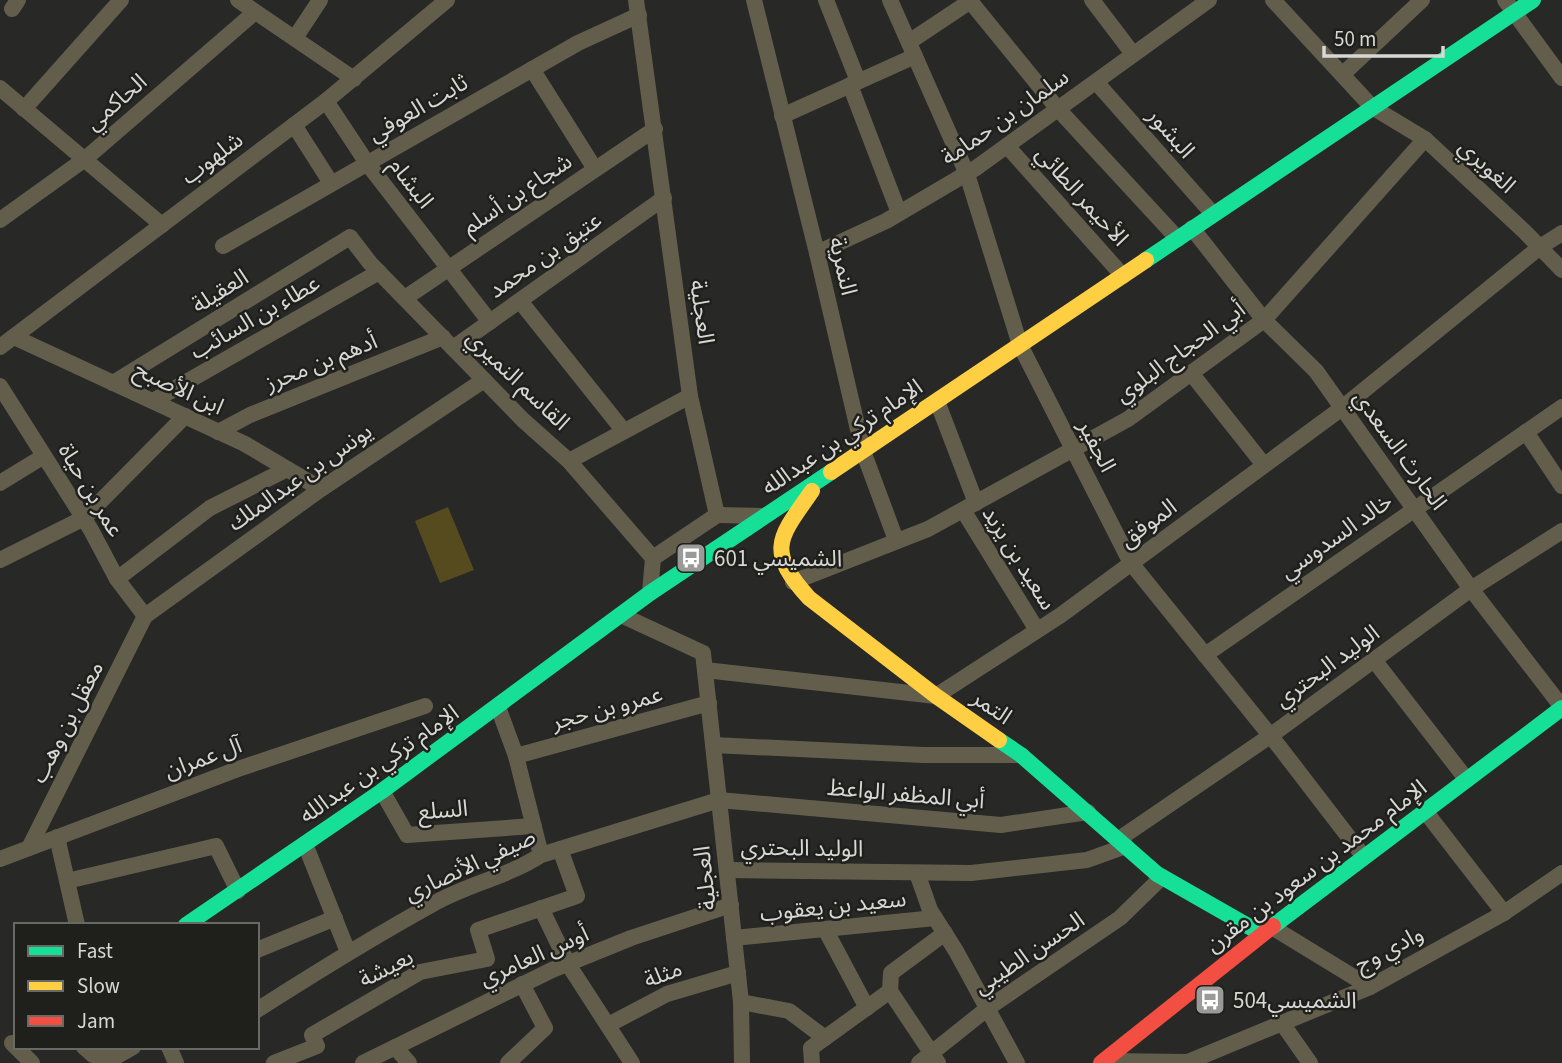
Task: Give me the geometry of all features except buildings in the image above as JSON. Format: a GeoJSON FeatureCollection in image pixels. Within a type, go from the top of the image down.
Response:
{"type":"FeatureCollection","features":[{"type":"Feature","properties":{"kind":"street"},"geometry":{"type":"LineString","coordinates":[[24,109],[121,0]]}},
{"type":"Feature","properties":{"kind":"street"},"geometry":{"type":"LineString","coordinates":[[238,0],[354,79]]}},
{"type":"Feature","properties":{"kind":"street"},"geometry":{"type":"LineString","coordinates":[[295,38],[320,0]]}},
{"type":"Feature","properties":{"kind":"street","name":"شلهوب"},"geometry":{"type":"LineString","coordinates":[[0,347],[326,101],[447,0]]}},
{"type":"Feature","properties":{"kind":"street","name":"النمرية"},"geometry":{"type":"LineString","coordinates":[[754,0],[863,451],[895,540]]}},
{"type":"Feature","properties":{"kind":"street"},"geometry":{"type":"LineString","coordinates":[[826,0],[899,213]]}},
{"type":"Feature","properties":{"kind":"street","name":"الجفير"},"geometry":{"type":"LineString","coordinates":[[890,0],[967,174],[1020,345],[1131,564],[1364,857]]}},
{"type":"Feature","properties":{"kind":"street"},"geometry":{"type":"LineString","coordinates":[[1092,0],[1133,54]]}},
{"type":"Feature","properties":{"kind":"street","name":"سلمان بن حمامة"},"geometry":{"type":"LineString","coordinates":[[817,253],[899,213],[967,174],[1209,0]]}},
{"type":"Feature","properties":{"kind":"street","name":"الغويري"},"geometry":{"type":"LineString","coordinates":[[1273,0],[1372,107],[1424,139],[1562,270]]}},
{"type":"Feature","properties":{"kind":"street"},"geometry":{"type":"LineString","coordinates":[[1343,74],[1422,0]]}},
{"type":"Feature","properties":{"kind":"street","name":"الإمام تركي بن عبدالله"},"geometry":{"type":"LineString","coordinates":[[193,923],[210,918],[238,891],[382,791],[650,593],[1372,107],[1510,6],[1533,0]]}},
{"type":"Feature","properties":{"kind":"street"},"geometry":{"type":"LineString","coordinates":[[782,116],[854,83],[912,49],[971,1],[1058,109],[1178,239]]}},
{"type":"Feature","properties":{"kind":"street"},"geometry":{"type":"LineString","coordinates":[[1510,6],[1562,78]]}},
{"type":"Feature","properties":{"kind":"street","name":"ثابت العوفي"},"geometry":{"type":"LineString","coordinates":[[223,246],[638,8]]}},
{"type":"Feature","properties":{"kind":"street","name":"العجلية"},"geometry":{"type":"LineString","coordinates":[[638,8],[690,396],[718,515]]}},
{"type":"Feature","properties":{"kind":"street","name":"الحاكمي"},"geometry":{"type":"LineString","coordinates":[[0,219],[85,159],[255,12]]}},
{"type":"Feature","properties":{"kind":"street"},"geometry":{"type":"LineString","coordinates":[[532,69],[595,169]]}},
{"type":"Feature","properties":{"kind":"street","name":"البشور"},"geometry":{"type":"LineString","coordinates":[[1096,82],[1213,214]]}},
{"type":"Feature","properties":{"kind":"street"},"geometry":{"type":"LineString","coordinates":[[1,90],[162,225]]}},
{"type":"Feature","properties":{"kind":"street","name":"البشام"},"geometry":{"type":"LineString","coordinates":[[326,101],[367,163],[490,322]]}},
{"type":"Feature","properties":{"kind":"street"},"geometry":{"type":"LineString","coordinates":[[294,125],[331,183]]}},
{"type":"Feature","properties":{"kind":"street","name":"شجاع بن أسلم"},"geometry":{"type":"LineString","coordinates":[[405,298],[655,129]]}},
{"type":"Feature","properties":{"kind":"street","name":"أبي الحجاج البلوي"},"geometry":{"type":"LineString","coordinates":[[793,582],[928,528],[1128,419],[1264,320],[1424,139]]}},
{"type":"Feature","properties":{"kind":"street","name":"الأحيمر الطائي"},"geometry":{"type":"LineString","coordinates":[[1007,146],[1123,276]]}},
{"type":"Feature","properties":{"kind":"street","name":"عتيق بن محمد"},"geometry":{"type":"LineString","coordinates":[[448,343],[490,322],[664,198]]}},
{"type":"Feature","properties":{"kind":"street","name":"الحارث السعدي"},"geometry":{"type":"LineString","coordinates":[[1192,228],[1264,320],[1316,371],[1559,710],[1562,730]]}},
{"type":"Feature","properties":{"kind":"street","name":"الموفق"},"geometry":{"type":"LineString","coordinates":[[936,695],[1037,630],[1131,564],[1342,408],[1540,247],[1562,233]]}},
{"type":"Feature","properties":{"kind":"street","name":"القاسم النميري"},"geometry":{"type":"LineString","coordinates":[[350,237],[379,272],[523,420],[569,461],[653,558]]}},
{"type":"Feature","properties":{"kind":"street","name":"العقيلة"},"geometry":{"type":"LineString","coordinates":[[113,383],[350,237]]}},
{"type":"Feature","properties":{"kind":"street","name":"عطاء بن السائب"},"geometry":{"type":"LineString","coordinates":[[153,401],[379,272]]}},
{"type":"Feature","properties":{"kind":"street"},"geometry":{"type":"LineString","coordinates":[[520,301],[623,430]]}},
{"type":"Feature","properties":{"kind":"street","name":"ابن الأصبح"},"geometry":{"type":"LineString","coordinates":[[14,337],[245,444],[321,489]]}},
{"type":"Feature","properties":{"kind":"street","name":"أدهم بن محرز"},"geometry":{"type":"LineString","coordinates":[[218,432],[250,415],[448,343]]}},
{"type":"Feature","properties":{"kind":"street"},"geometry":{"type":"LineString","coordinates":[[1191,373],[1264,465]]}},
{"type":"Feature","properties":{"kind":"street","name":"يونس بن عبدالملك"},"geometry":{"type":"LineString","coordinates":[[145,616],[321,489],[484,380]]}},
{"type":"Feature","properties":{"kind":"street","name":"عمر بن حياة"},"geometry":{"type":"LineString","coordinates":[[0,386],[84,518],[117,579],[145,616]]}},
{"type":"Feature","properties":{"kind":"street"},"geometry":{"type":"LineString","coordinates":[[569,461],[690,396]]}},
{"type":"Feature","properties":{"kind":"street","name":"سعيد بن يزيد"},"geometry":{"type":"LineString","coordinates":[[937,401],[969,506],[1037,630]]}},
{"type":"Feature","properties":{"kind":"street","name":"خالد السدوسي"},"geometry":{"type":"LineString","coordinates":[[1205,655],[1562,407]]}},
{"type":"Feature","properties":{"kind":"street"},"geometry":{"type":"LineString","coordinates":[[0,560],[84,518],[185,416]]}},
{"type":"Feature","properties":{"kind":"street"},"geometry":{"type":"LineString","coordinates":[[1526,432],[1562,486]]}},
{"type":"Feature","properties":{"kind":"street"},"geometry":{"type":"LineString","coordinates":[[0,484],[44,456]]}},
{"type":"Feature","properties":{"kind":"street"},"geometry":{"type":"LineString","coordinates":[[117,579],[210,508],[287,469]]}},
{"type":"Feature","properties":{"kind":"street","name":"التمر"},"geometry":{"type":"LineString","coordinates":[[820,480],[782,533],[779,552],[793,582],[809,598],[936,695],[1021,755],[1162,877],[1267,931]]}},
{"type":"Feature","properties":{"kind":"street"},"geometry":{"type":"LineString","coordinates":[[650,593],[653,558],[718,515],[767,516]]}},
{"type":"Feature","properties":{"kind":"street","name":"الوليد البحتري"},"geometry":{"type":"LineString","coordinates":[[727,870],[971,873],[1087,860],[1123,843],[1471,589],[1562,531]]}},
{"type":"Feature","properties":{"kind":"street","name":"العجلية"},"geometry":{"type":"LineString","coordinates":[[621,615],[703,653],[741,1002],[742,1063]]}},
{"type":"Feature","properties":{"kind":"street","name":"معقل بن وهب"},"geometry":{"type":"LineString","coordinates":[[29,848],[145,616]]}},
{"type":"Feature","properties":{"kind":"street"},"geometry":{"type":"LineString","coordinates":[[1374,660],[1467,780]]}},
{"type":"Feature","properties":{"kind":"street"},"geometry":{"type":"LineString","coordinates":[[705,670],[936,695]]}},
{"type":"Feature","properties":{"kind":"street","name":"عمرو بن حجر"},"geometry":{"type":"LineString","coordinates":[[516,756],[709,703]]}},
{"type":"Feature","properties":{"kind":"street","name":"آل عمران"},"geometry":{"type":"LineString","coordinates":[[0,859],[238,769],[425,706]]}},
{"type":"Feature","properties":{"kind":"street"},"geometry":{"type":"LineString","coordinates":[[498,707],[516,756],[541,855]]}},
{"type":"Feature","properties":{"kind":"street","name":"الإمام محمد بن سعود بن مقرن"},"geometry":{"type":"LineString","coordinates":[[1102,1062],[1267,931],[1559,710]]}},
{"type":"Feature","properties":{"kind":"street","name":"أبي المظفر الواعظ"},"geometry":{"type":"LineString","coordinates":[[713,746],[923,755],[1021,755]]}},
{"type":"Feature","properties":{"kind":"street","name":"السلع"},"geometry":{"type":"LineString","coordinates":[[382,791],[407,835],[534,826]]}},
{"type":"Feature","properties":{"kind":"street","name":"أبي المظفر الواعظ"},"geometry":{"type":"LineString","coordinates":[[719,800],[1001,825],[1088,812]]}},
{"type":"Feature","properties":{"kind":"street","name":"صيفي الأنصاري"},"geometry":{"type":"LineString","coordinates":[[259,1009],[348,952],[436,902],[520,869],[541,855],[719,800]]}},
{"type":"Feature","properties":{"kind":"street"},"geometry":{"type":"LineString","coordinates":[[1425,811],[1504,913]]}},
{"type":"Feature","properties":{"kind":"street"},"geometry":{"type":"LineString","coordinates":[[57,838],[77,923]]}},
{"type":"Feature","properties":{"kind":"street"},"geometry":{"type":"LineString","coordinates":[[305,844],[348,952]]}},
{"type":"Feature","properties":{"kind":"street"},"geometry":{"type":"LineString","coordinates":[[68,881],[216,846],[238,891]]}},
{"type":"Feature","properties":{"kind":"street","name":"بعيشة"},"geometry":{"type":"LineString","coordinates":[[274,1063],[317,1046],[312,1035],[420,972],[487,959],[478,930],[577,896],[560,849]]}},
{"type":"Feature","properties":{"kind":"street"},"geometry":{"type":"LineString","coordinates":[[917,873],[930,910],[1017,1063]]}},
{"type":"Feature","properties":{"kind":"street","name":"وادي وج"},"geometry":{"type":"LineString","coordinates":[[1102,1062],[1188,1062],[1370,987],[1504,913],[1562,873]]}},
{"type":"Feature","properties":{"kind":"street","name":"الحسن الطيبي"},"geometry":{"type":"LineString","coordinates":[[930,1059],[988,1008],[1120,918],[1162,877]]}},
{"type":"Feature","properties":{"kind":"street","name":"أوس العامري"},"geometry":{"type":"LineString","coordinates":[[363,1063],[568,964],[631,938],[731,905]]}},
{"type":"Feature","properties":{"kind":"street"},"geometry":{"type":"LineString","coordinates":[[541,908],[568,964],[632,1063]]}},
{"type":"Feature","properties":{"kind":"street"},"geometry":{"type":"LineString","coordinates":[[259,949],[335,918]]}},
{"type":"Feature","properties":{"kind":"street","name":"سعيد بن يعقوب"},"geometry":{"type":"LineString","coordinates":[[734,938],[935,918]]}},
{"type":"Feature","properties":{"kind":"street"},"geometry":{"type":"LineString","coordinates":[[825,929],[867,1008]]}},
{"type":"Feature","properties":{"kind":"street"},"geometry":{"type":"LineString","coordinates":[[1267,931],[1370,987]]}},
{"type":"Feature","properties":{"kind":"street"},"geometry":{"type":"LineString","coordinates":[[930,1059],[890,991],[891,973],[945,933]]}},
{"type":"Feature","properties":{"kind":"street","name":"مثلة"},"geometry":{"type":"LineString","coordinates":[[607,1025],[667,994],[738,974]]}},
{"type":"Feature","properties":{"kind":"street"},"geometry":{"type":"LineString","coordinates":[[508,1063],[545,1028],[522,985]]}},
{"type":"Feature","properties":{"kind":"street"},"geometry":{"type":"LineString","coordinates":[[812,1063],[811,1048],[890,991]]}},
{"type":"Feature","properties":{"kind":"street"},"geometry":{"type":"LineString","coordinates":[[741,1002],[789,1011],[825,1038]]}},
{"type":"Feature","properties":{"kind":"street"},"geometry":{"type":"LineString","coordinates":[[1282,1023],[1310,1063]]}},
{"type":"Feature","properties":{"kind":"street"},"geometry":{"type":"LineString","coordinates":[[395,1047],[409,1063]]}},
{"type":"Feature","properties":{"kind":"street"},"geometry":{"type":"LineString","coordinates":[[14,1049],[32,1063]]}},
{"type":"Feature","properties":{"kind":"street"},"geometry":{"type":"LineString","coordinates":[[86,1049],[93,1055],[117,1056],[129,1049]]}},
{"type":"Feature","properties":{"kind":"shaded area"},"geometry":{"type":"Polygon","coordinates":[[[448,507],[474,570],[440,583],[415,521],[448,507]]]}},
{"type":"Feature","properties":{"kind":"traffic: fast"},"geometry":{"type":"LineString","coordinates":[[1146,260],[1533,0]]}},
{"type":"Feature","properties":{"kind":"traffic: fast"},"geometry":{"type":"LineString","coordinates":[[189,923],[382,791],[650,593],[831,472]]}},
{"type":"Feature","properties":{"kind":"traffic: fast"},"geometry":{"type":"LineString","coordinates":[[1273,926],[1562,708]]}},
{"type":"Feature","properties":{"kind":"traffic: fast"},"geometry":{"type":"LineString","coordinates":[[999,740],[1021,755],[1157,874],[1262,934]]}},
{"type":"Feature","properties":{"kind":"traffic: slow"},"geometry":{"type":"LineString","coordinates":[[831,472],[1146,260]]}},
{"type":"Feature","properties":{"kind":"traffic: slow"},"geometry":{"type":"LineString","coordinates":[[812,491],[791,521],[782,544],[782,556],[795,582],[809,598],[936,696],[999,740]]}},
{"type":"Feature","properties":{"kind":"traffic: jam"},"geometry":{"type":"LineString","coordinates":[[1101,1063],[1273,926]]}},
{"type":"Feature","properties":{"kind":"place","name":"الشميسي 601"},"geometry":{"type":"Point","coordinates":[691,558]}},
{"type":"Feature","properties":{"kind":"place","name":"الشميسي504"},"geometry":{"type":"Point","coordinates":[1210,1000]}}]}
